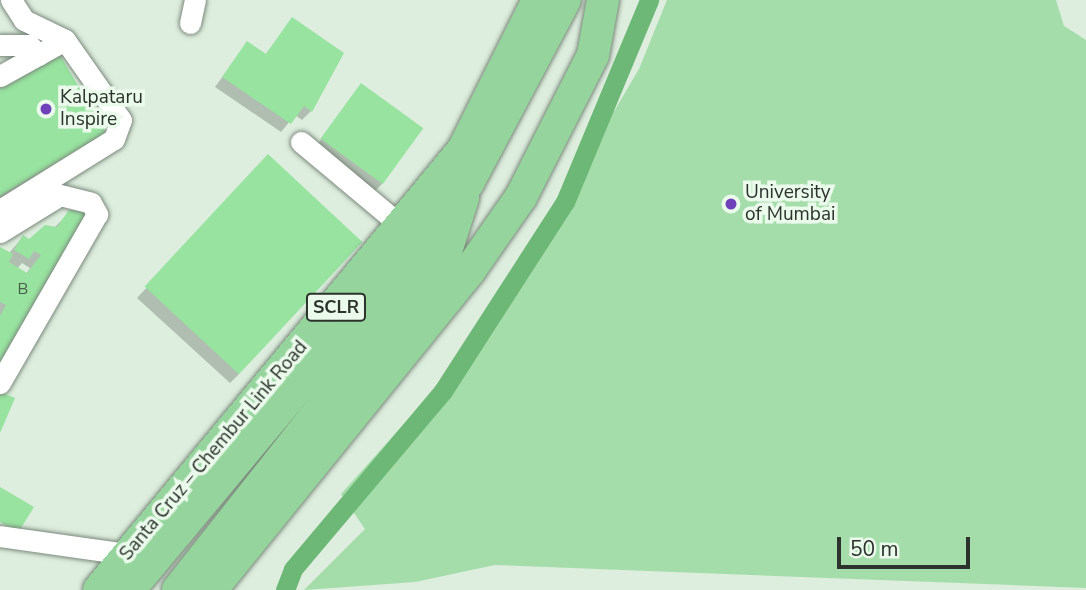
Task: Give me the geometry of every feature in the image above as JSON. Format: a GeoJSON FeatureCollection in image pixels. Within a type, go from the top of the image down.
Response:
{"type":"FeatureCollection","features":[{"type":"Feature","properties":{"kind":"highway","name":"Santa Cruz – Chembur Link Road"},"geometry":{"type":"LineString","coordinates":[[99,590],[404,228],[463,150],[512,64],[538,0]]}},
{"type":"Feature","properties":{"kind":"highway"},"geometry":{"type":"LineString","coordinates":[[178,590],[446,251],[468,183],[565,0]]}},
{"type":"Feature","properties":{"kind":"highway"},"geometry":{"type":"LineString","coordinates":[[211,590],[470,270],[521,197],[593,55],[603,0]]}},
{"type":"Feature","properties":{"kind":"highway"},"geometry":{"type":"LineString","coordinates":[[129,590],[468,183]]}},
{"type":"Feature","properties":{"kind":"street"},"geometry":{"type":"LineString","coordinates":[[190,23],[195,0]]}},
{"type":"Feature","properties":{"kind":"street"},"geometry":{"type":"LineString","coordinates":[[0,210],[119,132],[121,120],[65,40],[13,6]]}},
{"type":"Feature","properties":{"kind":"street"},"geometry":{"type":"LineString","coordinates":[[0,76],[65,40]]}},
{"type":"Feature","properties":{"kind":"street"},"geometry":{"type":"LineString","coordinates":[[0,45],[29,45],[38,55]]}},
{"type":"Feature","properties":{"kind":"street"},"geometry":{"type":"LineString","coordinates":[[301,142],[404,228]]}},
{"type":"Feature","properties":{"kind":"street"},"geometry":{"type":"LineString","coordinates":[[0,232],[60,195],[91,203],[97,214],[0,383]]}},
{"type":"Feature","properties":{"kind":"street"},"geometry":{"type":"LineString","coordinates":[[0,536],[127,554]]}},
{"type":"Feature","properties":{"kind":"green space"},"geometry":{"type":"Polygon","coordinates":[[[667,0],[1056,0],[1064,26],[1086,40],[1086,588],[495,565],[415,582],[304,590],[365,529],[341,494],[480,339],[639,69],[667,0]]]}},
{"type":"Feature","properties":{"kind":"building"},"geometry":{"type":"Polygon","coordinates":[[[292,17],[344,53],[312,112],[304,106],[291,124],[222,77],[247,41],[266,54],[292,17]]]}},
{"type":"Feature","properties":{"kind":"building","name":"Kalpataru Inspire"},"geometry":{"type":"Polygon","coordinates":[[[57,50],[106,133],[0,196],[0,84],[57,50]]]}},
{"type":"Feature","properties":{"kind":"building"},"geometry":{"type":"Polygon","coordinates":[[[361,83],[423,128],[383,184],[320,139],[361,83]]]}},
{"type":"Feature","properties":{"kind":"building"},"geometry":{"type":"Polygon","coordinates":[[[268,154],[362,242],[239,374],[145,286],[268,154]]]}},
{"type":"Feature","properties":{"kind":"building"},"geometry":{"type":"Polygon","coordinates":[[[69,210],[91,211],[0,367],[0,316],[6,305],[0,302],[0,247],[13,254],[9,262],[27,273],[41,255],[34,251],[29,259],[14,250],[23,235],[29,239],[45,225],[57,227],[69,210]]]}},
{"type":"Feature","properties":{"kind":"building"},"geometry":{"type":"Polygon","coordinates":[[[0,392],[15,398],[0,433],[0,392]]]}},
{"type":"Feature","properties":{"kind":"building"},"geometry":{"type":"Polygon","coordinates":[[[0,487],[34,507],[18,533],[0,522],[0,487]]]}},
{"type":"Feature","properties":{"kind":"waterway"},"geometry":{"type":"LineString","coordinates":[[285,590],[293,569],[443,391],[565,202],[649,0]]}},
{"type":"Feature","properties":{"kind":"place","name":"Kalpataru Inspire"},"geometry":{"type":"Point","coordinates":[46,109]}},
{"type":"Feature","properties":{"kind":"place","name":"University of Mumbai"},"geometry":{"type":"Point","coordinates":[731,204]}}]}
